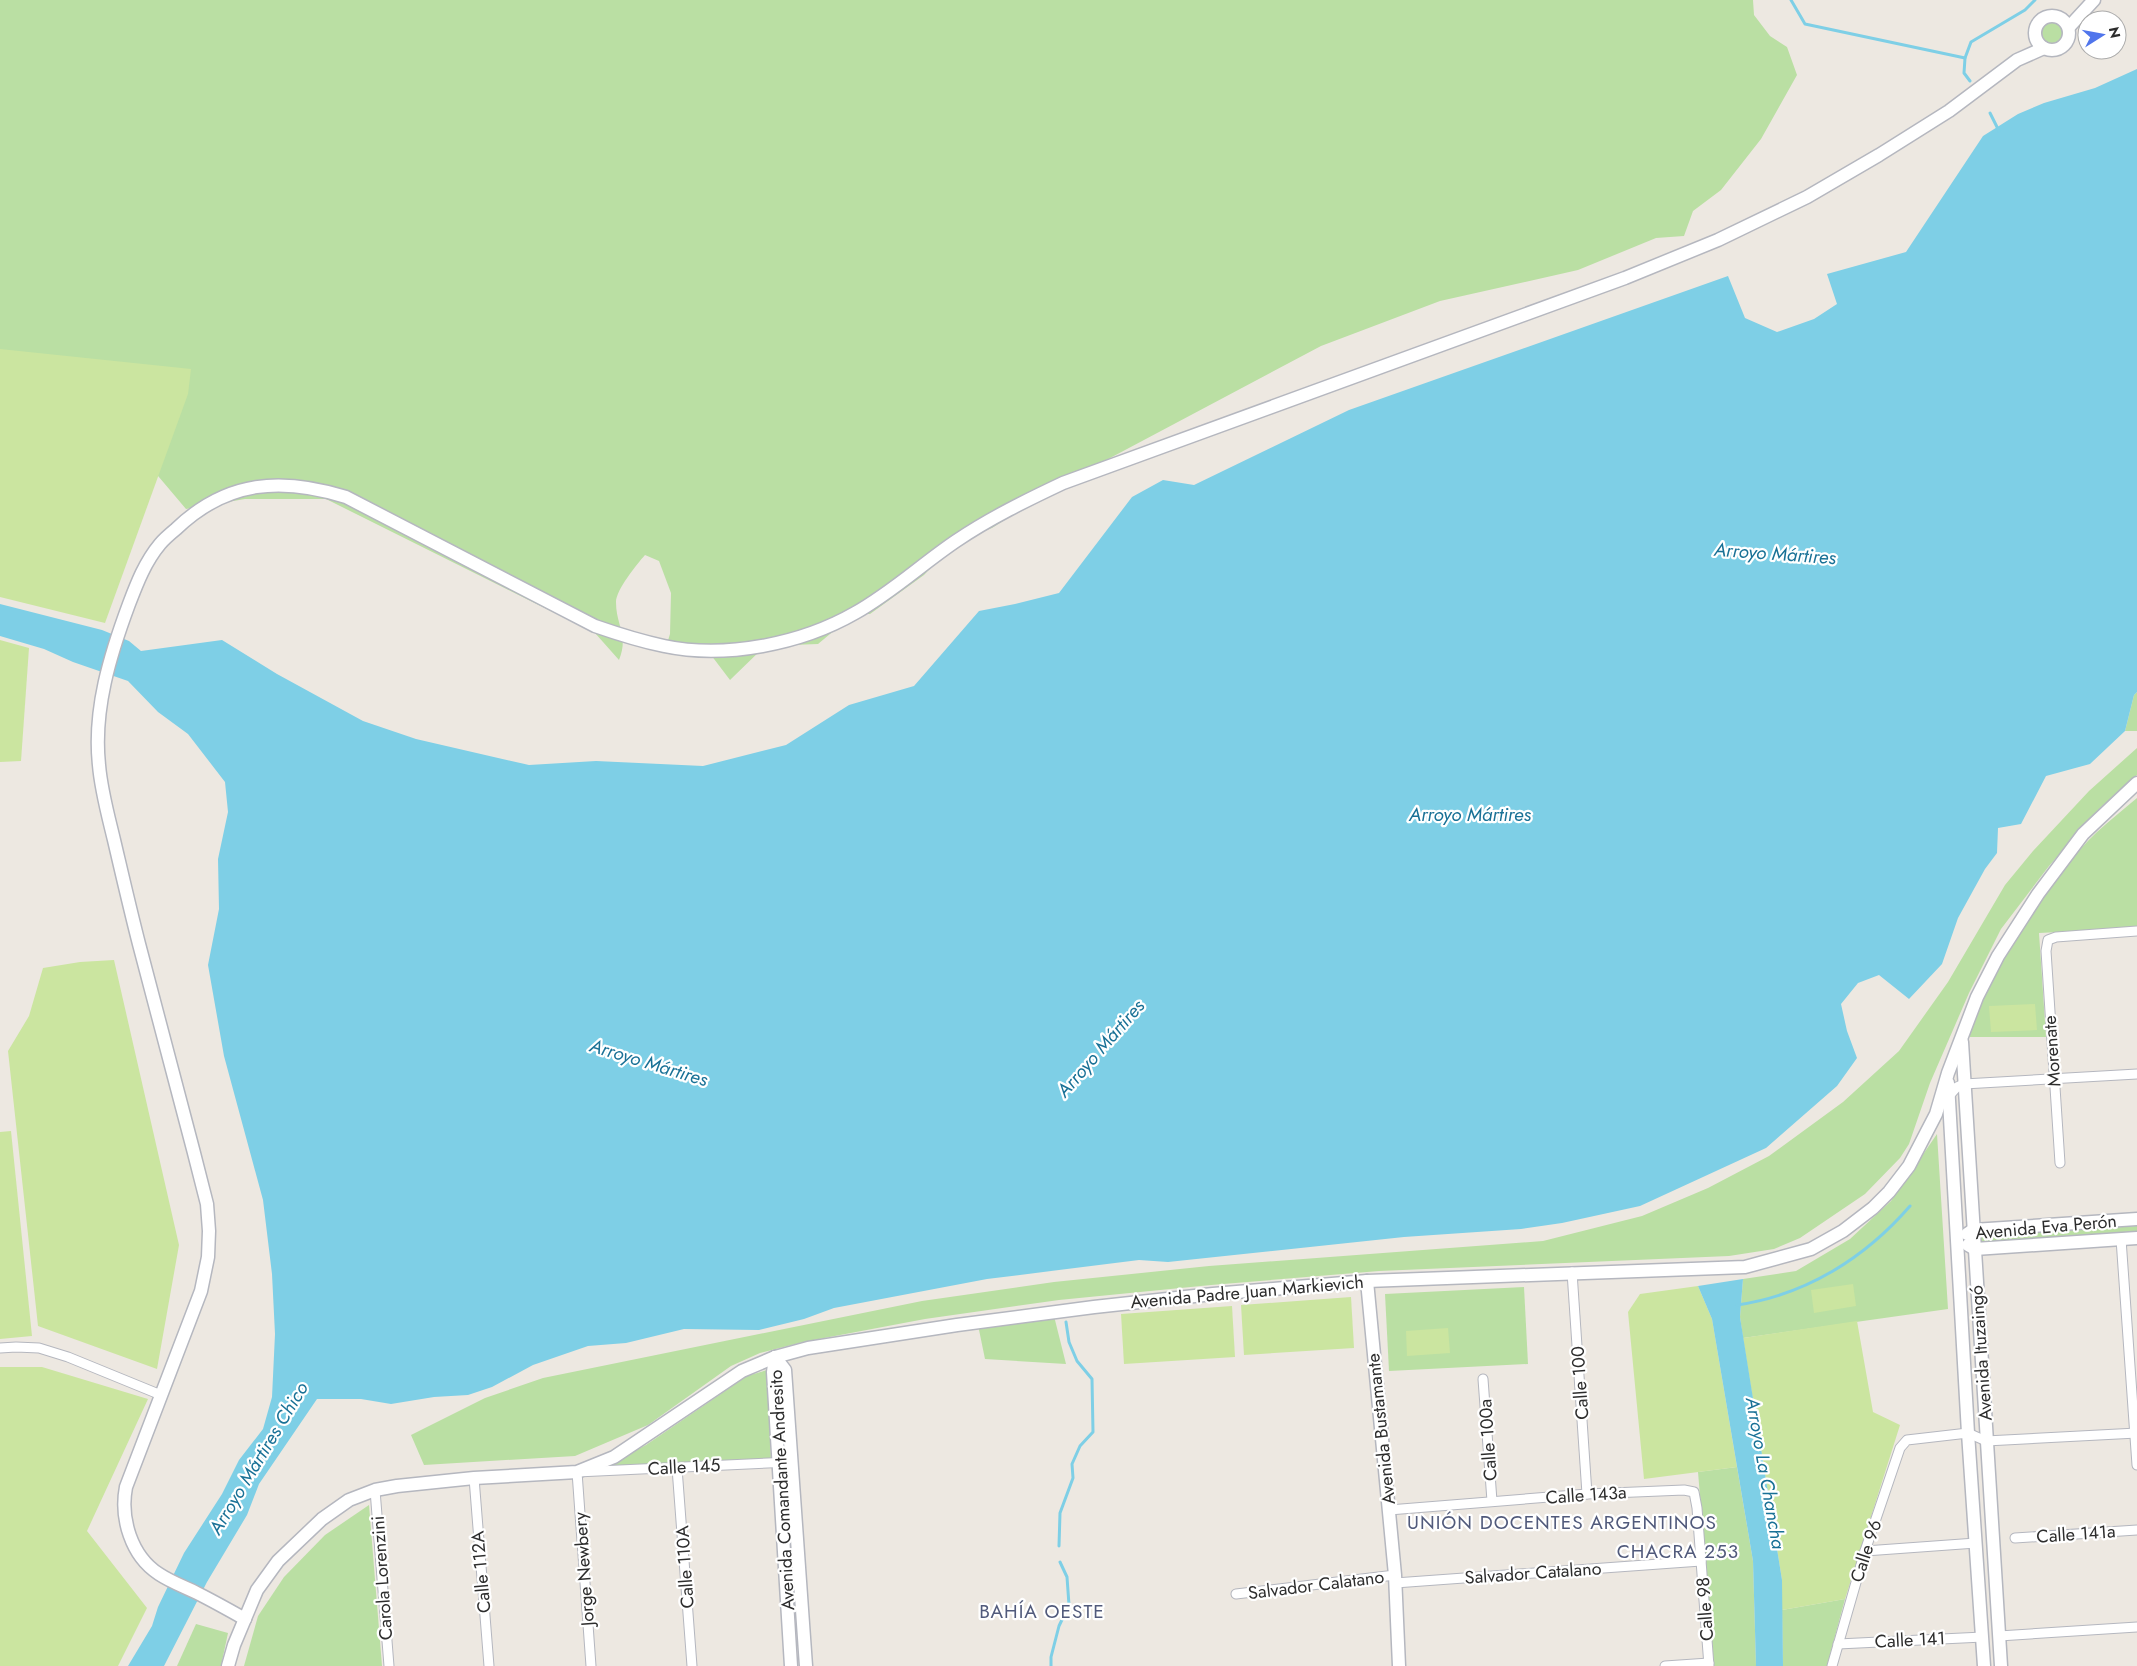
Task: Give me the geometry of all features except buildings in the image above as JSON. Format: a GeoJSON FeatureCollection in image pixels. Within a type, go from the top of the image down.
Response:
{"type":"FeatureCollection","features":[{"type":"Feature","properties":{"kind":"main road"},"geometry":{"type":"LineString","coordinates":[[2064,23],[2093,0]]}},
{"type":"Feature","properties":{"kind":"main road"},"geometry":{"type":"LineString","coordinates":[[244,1619],[158,1574],[137,1550],[129,1534],[124,1518],[123,1501],[126,1486],[201,1291],[208,1256],[207,1213],[184,1113],[132,916],[107,809],[99,764],[99,722],[106,675],[122,623],[141,573],[160,544],[187,518],[214,501],[239,491],[267,485],[316,488],[346,496],[595,626],[630,638],[666,647],[708,651],[765,646],[811,634],[862,609],[894,588],[956,541],[1014,506],[1063,483],[1616,282],[1727,236],[1808,197],[1879,155],[1949,111],[2017,60],[2044,48],[2054,50],[2064,46],[2069,38],[2064,23],[2050,16],[2044,18],[2037,26],[2036,36],[2017,60]]}},
{"type":"Feature","properties":{"kind":"main road"},"geometry":{"type":"LineString","coordinates":[[2036,36],[2044,48]]}},
{"type":"Feature","properties":{"kind":"main road","name":"Avenida Padre Juan Markievich"},"geometry":{"type":"LineString","coordinates":[[228,1666],[234,1645],[257,1590],[278,1561],[322,1519],[349,1500],[375,1490],[474,1478],[577,1472],[614,1457],[742,1371],[775,1357],[827,1346],[1094,1307],[1222,1293],[1367,1281],[1745,1267],[1811,1249],[1843,1231],[1873,1208],[1889,1192],[1909,1166],[1936,1114],[1948,1073],[1977,997],[1998,956],[2038,894],[2083,834],[2137,783]]}},
{"type":"Feature","properties":{"kind":"main road","name":"Avenida Ituzaingó"},"geometry":{"type":"LineString","coordinates":[[1961,1040],[2001,1666]]}},
{"type":"Feature","properties":{"kind":"main road","name":"Avenida Ituzaingó"},"geometry":{"type":"LineString","coordinates":[[1948,1073],[1968,1434],[1984,1666]]}},
{"type":"Feature","properties":{"kind":"main road","name":"Avenida Eva Perón"},"geometry":{"type":"LineString","coordinates":[[2137,1219],[1973,1230],[1958,1240],[1975,1249],[2137,1238]]}},
{"type":"Feature","properties":{"kind":"main road","name":"Avenida Bustamante"},"geometry":{"type":"LineString","coordinates":[[1367,1281],[1395,1579],[1400,1666]]}},
{"type":"Feature","properties":{"kind":"main road","name":"Avenida Comandante Andresito"},"geometry":{"type":"LineString","coordinates":[[775,1357],[773,1372],[785,1463],[806,1666]]}},
{"type":"Feature","properties":{"kind":"main road","name":"Avenida Comandante Andresito"},"geometry":{"type":"LineString","coordinates":[[785,1463],[791,1666]]}},
{"type":"Feature","properties":{"kind":"street","name":"Morenate"},"geometry":{"type":"LineString","coordinates":[[2060,1163],[2046,951],[2048,940],[2056,936],[2137,932]]}},
{"type":"Feature","properties":{"kind":"street"},"geometry":{"type":"LineString","coordinates":[[1949,1096],[1957,1087],[1964,1084],[2137,1074]]}},
{"type":"Feature","properties":{"kind":"street"},"geometry":{"type":"LineString","coordinates":[[2121,1239],[2137,1465]]}},
{"type":"Feature","properties":{"kind":"street","name":"Calle 100"},"geometry":{"type":"LineString","coordinates":[[1572,1272],[1587,1494]]}},
{"type":"Feature","properties":{"kind":"street"},"geometry":{"type":"LineString","coordinates":[[0,1348],[39,1348],[68,1357],[161,1395]]}},
{"type":"Feature","properties":{"kind":"street","name":"Calle 100a"},"geometry":{"type":"LineString","coordinates":[[1483,1379],[1492,1501]]}},
{"type":"Feature","properties":{"kind":"street"},"geometry":{"type":"LineString","coordinates":[[1968,1434],[1986,1441],[2136,1433]]}},
{"type":"Feature","properties":{"kind":"street","name":"Calle 96"},"geometry":{"type":"LineString","coordinates":[[1832,1666],[1865,1551],[1900,1448],[1907,1440],[1968,1434]]}},
{"type":"Feature","properties":{"kind":"street","name":"Calle 145"},"geometry":{"type":"LineString","coordinates":[[577,1472],[785,1463]]}},
{"type":"Feature","properties":{"kind":"street","name":"Calle 110A"},"geometry":{"type":"LineString","coordinates":[[677,1468],[692,1666]]}},
{"type":"Feature","properties":{"kind":"street","name":"Jorge Newbery"},"geometry":{"type":"LineString","coordinates":[[577,1472],[591,1666]]}},
{"type":"Feature","properties":{"kind":"street","name":"Calle 112A"},"geometry":{"type":"LineString","coordinates":[[474,1478],[489,1666]]}},
{"type":"Feature","properties":{"kind":"street","name":"Carola Lorenzini"},"geometry":{"type":"LineString","coordinates":[[375,1490],[389,1666]]}},
{"type":"Feature","properties":{"kind":"street","name":"Calle 143a"},"geometry":{"type":"LineString","coordinates":[[1389,1510],[1587,1494],[1684,1490],[1694,1492]]}},
{"type":"Feature","properties":{"kind":"street","name":"Calle 98"},"geometry":{"type":"LineString","coordinates":[[1694,1492],[1697,1502],[1709,1664]]}},
{"type":"Feature","properties":{"kind":"street","name":"Calle 141a"},"geometry":{"type":"LineString","coordinates":[[2015,1538],[2137,1530]]}},
{"type":"Feature","properties":{"kind":"street"},"geometry":{"type":"LineString","coordinates":[[1865,1551],[1976,1543]]}},
{"type":"Feature","properties":{"kind":"street","name":"Salvador Catalano"},"geometry":{"type":"LineString","coordinates":[[1395,1579],[1701,1561]]}},
{"type":"Feature","properties":{"kind":"street","name":"Salvador Calatano"},"geometry":{"type":"LineString","coordinates":[[1236,1594],[1395,1579]]}},
{"type":"Feature","properties":{"kind":"street"},"geometry":{"type":"LineString","coordinates":[[1999,1636],[2137,1627]]}},
{"type":"Feature","properties":{"kind":"street","name":"Calle 141"},"geometry":{"type":"LineString","coordinates":[[1838,1644],[1982,1637]]}},
{"type":"Feature","properties":{"kind":"street"},"geometry":{"type":"LineString","coordinates":[[1665,1666],[1709,1664]]}},
{"type":"Feature","properties":{"kind":"green space"},"geometry":{"type":"Polygon","coordinates":[[[0,0],[1753,0],[1754,15],[1770,36],[1787,47],[1797,75],[1761,139],[1721,190],[1693,211],[1684,236],[1656,238],[1578,270],[1440,301],[1321,346],[1063,483],[992,528],[956,541],[924,575],[870,614],[854,614],[818,644],[765,646],[730,680],[708,651],[666,647],[670,634],[671,593],[659,561],[645,555],[628,577],[617,597],[617,610],[623,644],[619,660],[595,633],[326,499],[245,499],[186,509],[153,470],[0,371],[0,0]]]}},
{"type":"Feature","properties":{"kind":"green space"},"geometry":{"type":"Polygon","coordinates":[[[2053,22],[2061,25],[2064,33],[2061,41],[2053,44],[2045,41],[2042,33],[2045,25],[2053,22]]]}},
{"type":"Feature","properties":{"kind":"green space"},"geometry":{"type":"Polygon","coordinates":[[[0,349],[191,369],[188,394],[105,623],[0,597],[0,349]]]}},
{"type":"Feature","properties":{"kind":"green space"},"geometry":{"type":"Polygon","coordinates":[[[0,640],[29,648],[21,761],[0,762],[0,640]]]}},
{"type":"Feature","properties":{"kind":"green space"},"geometry":{"type":"Polygon","coordinates":[[[2137,692],[2137,731],[2125,731],[2134,695],[2137,692]]]}},
{"type":"Feature","properties":{"kind":"green space"},"geometry":{"type":"Polygon","coordinates":[[[2137,748],[2137,775],[2101,807],[2049,866],[2001,929],[1969,993],[1930,1083],[1909,1144],[1900,1158],[1865,1194],[1800,1238],[1774,1249],[1729,1256],[1379,1271],[1059,1300],[925,1319],[803,1342],[760,1353],[731,1366],[648,1425],[575,1456],[424,1465],[411,1435],[485,1398],[543,1378],[922,1301],[1054,1282],[1209,1266],[1543,1241],[1642,1216],[1708,1188],[1769,1156],[1843,1102],[1899,1051],[1948,982],[2005,885],[2033,851],[2089,791],[2137,748]]]}},
{"type":"Feature","properties":{"kind":"green space"},"geometry":{"type":"Polygon","coordinates":[[[2137,798],[2137,928],[2039,933],[2046,1037],[1969,1037],[1991,982],[2021,927],[2039,901],[2077,853],[2097,832],[2137,798]]]}},
{"type":"Feature","properties":{"kind":"green space"},"geometry":{"type":"Polygon","coordinates":[[[114,960],[179,1245],[157,1369],[38,1326],[8,1051],[29,1016],[43,968],[80,962],[114,960]]]}},
{"type":"Feature","properties":{"kind":"green space"},"geometry":{"type":"Polygon","coordinates":[[[2035,1004],[2037,1030],[1991,1032],[1989,1006],[2035,1004]]]}},
{"type":"Feature","properties":{"kind":"green space"},"geometry":{"type":"Polygon","coordinates":[[[11,1131],[32,1336],[0,1339],[0,1132],[11,1131]]]}},
{"type":"Feature","properties":{"kind":"green space"},"geometry":{"type":"Polygon","coordinates":[[[1937,1134],[1948,1309],[1743,1338],[1740,1317],[1743,1279],[1796,1271],[1850,1239],[1891,1201],[1937,1134]]]}},
{"type":"Feature","properties":{"kind":"green space"},"geometry":{"type":"Polygon","coordinates":[[[2137,1226],[2137,1233],[1978,1244],[1978,1237],[2137,1226]]]}},
{"type":"Feature","properties":{"kind":"green space"},"geometry":{"type":"Polygon","coordinates":[[[1853,1284],[1856,1306],[1814,1313],[1811,1290],[1853,1284]]]}},
{"type":"Feature","properties":{"kind":"green space"},"geometry":{"type":"Polygon","coordinates":[[[1698,1286],[1712,1319],[1737,1467],[1644,1479],[1628,1312],[1640,1294],[1698,1286]]]}},
{"type":"Feature","properties":{"kind":"green space"},"geometry":{"type":"Polygon","coordinates":[[[1524,1287],[1528,1364],[1389,1371],[1385,1294],[1524,1287]]]}},
{"type":"Feature","properties":{"kind":"green space"},"geometry":{"type":"Polygon","coordinates":[[[1351,1297],[1354,1348],[1244,1355],[1241,1305],[1351,1297]]]}},
{"type":"Feature","properties":{"kind":"green space"},"geometry":{"type":"Polygon","coordinates":[[[1232,1306],[1235,1357],[1124,1364],[1121,1314],[1232,1306]]]}},
{"type":"Feature","properties":{"kind":"green space"},"geometry":{"type":"Polygon","coordinates":[[[1054,1316],[1066,1364],[985,1359],[978,1325],[1054,1316]]]}},
{"type":"Feature","properties":{"kind":"green space"},"geometry":{"type":"Polygon","coordinates":[[[1857,1321],[1873,1412],[1900,1425],[1845,1599],[1782,1610],[1782,1580],[1743,1338],[1857,1321]]]}},
{"type":"Feature","properties":{"kind":"green space"},"geometry":{"type":"Polygon","coordinates":[[[1448,1328],[1450,1353],[1407,1356],[1406,1331],[1448,1328]]]}},
{"type":"Feature","properties":{"kind":"green space"},"geometry":{"type":"Polygon","coordinates":[[[0,1367],[42,1367],[148,1399],[87,1531],[147,1608],[118,1666],[0,1666],[0,1367]]]}},
{"type":"Feature","properties":{"kind":"green space"},"geometry":{"type":"Polygon","coordinates":[[[767,1370],[771,1459],[600,1468],[646,1445],[747,1376],[767,1370]]]}},
{"type":"Feature","properties":{"kind":"green space"},"geometry":{"type":"Polygon","coordinates":[[[1737,1467],[1753,1561],[1756,1666],[1714,1666],[1698,1472],[1737,1467]]]}},
{"type":"Feature","properties":{"kind":"green space"},"geometry":{"type":"Polygon","coordinates":[[[369,1505],[382,1666],[244,1666],[258,1616],[284,1577],[325,1535],[369,1505]]]}},
{"type":"Feature","properties":{"kind":"green space"},"geometry":{"type":"Polygon","coordinates":[[[1845,1599],[1827,1666],[1783,1666],[1782,1610],[1845,1599]]]}},
{"type":"Feature","properties":{"kind":"green space"},"geometry":{"type":"Polygon","coordinates":[[[196,1624],[228,1633],[221,1666],[177,1666],[196,1624]]]}},
{"type":"Feature","properties":{"kind":"water","name":"Arroyo Mártires"},"geometry":{"type":"Polygon","coordinates":[[[2137,69],[2137,692],[2134,695],[2125,731],[2090,764],[2046,776],[2021,824],[1998,828],[1997,853],[1985,869],[1958,918],[1942,964],[1909,999],[1879,975],[1858,983],[1841,1004],[1847,1031],[1857,1058],[1837,1086],[1766,1148],[1640,1206],[1562,1223],[1521,1229],[1404,1237],[1168,1262],[1139,1260],[987,1279],[834,1308],[804,1319],[759,1330],[684,1329],[626,1343],[588,1346],[533,1365],[492,1387],[468,1395],[434,1397],[391,1404],[361,1399],[317,1399],[259,1484],[247,1515],[207,1582],[164,1666],[128,1666],[152,1626],[158,1607],[184,1553],[222,1494],[239,1460],[263,1429],[272,1397],[275,1334],[272,1274],[263,1200],[224,1056],[208,965],[219,909],[218,859],[228,812],[225,782],[188,734],[158,712],[128,681],[73,662],[44,649],[0,636],[0,604],[102,630],[129,641],[141,651],[222,640],[277,674],[363,721],[416,739],[529,765],[596,761],[703,766],[786,745],[849,705],[914,686],[979,611],[1059,593],[1132,497],[1163,480],[1194,485],[1349,410],[1728,276],[1745,318],[1777,332],[1814,319],[1837,304],[1827,274],[1906,252],[1983,136],[2018,114],[2044,103],[2095,88],[2137,69]]]}},
{"type":"Feature","properties":{"kind":"water"},"geometry":{"type":"Polygon","coordinates":[[[1743,1279],[1740,1317],[1782,1580],[1783,1666],[1756,1666],[1753,1561],[1712,1319],[1698,1286],[1743,1279]]]}},
{"type":"Feature","properties":{"kind":"waterway"},"geometry":{"type":"LineString","coordinates":[[1791,0],[1805,24],[1965,58]]}},
{"type":"Feature","properties":{"kind":"waterway"},"geometry":{"type":"LineString","coordinates":[[1970,81],[1964,73],[1965,58],[1971,42],[2025,10],[2035,0]]}},
{"type":"Feature","properties":{"kind":"waterway"},"geometry":{"type":"LineString","coordinates":[[1990,113],[1999,131]]}},
{"type":"Feature","properties":{"kind":"waterway"},"geometry":{"type":"LineString","coordinates":[[1737,1305],[1787,1293],[1832,1271],[1854,1258],[1874,1242],[1910,1206]]}},
{"type":"Feature","properties":{"kind":"waterway"},"geometry":{"type":"LineString","coordinates":[[1059,1546],[1060,1513],[1073,1478],[1072,1464],[1080,1446],[1093,1432],[1092,1379],[1077,1361],[1069,1342],[1066,1322]]}},
{"type":"Feature","properties":{"kind":"waterway"},"geometry":{"type":"LineString","coordinates":[[1051,1666],[1051,1657],[1059,1626],[1069,1605],[1067,1577],[1060,1562]]}},
{"type":"Feature","properties":{"kind":"district","name":"UNIÓN DOCENTES ARGENTINOS"},"geometry":{"type":"Point","coordinates":[1562,1522]}},
{"type":"Feature","properties":{"kind":"district","name":"CHACRA 253"},"geometry":{"type":"Point","coordinates":[1678,1551]}},
{"type":"Feature","properties":{"kind":"district","name":"BAHÍA OESTE"},"geometry":{"type":"Point","coordinates":[1042,1611]}},
{"type":"Feature","properties":{"kind":"water label","name":"Arroyo Mártires Chico"},"geometry":{"type":"Point","coordinates":[258,1458]}},
{"type":"Feature","properties":{"kind":"water label","name":"Arroyo La Chancha"},"geometry":{"type":"Point","coordinates":[1766,1473]}}]}
